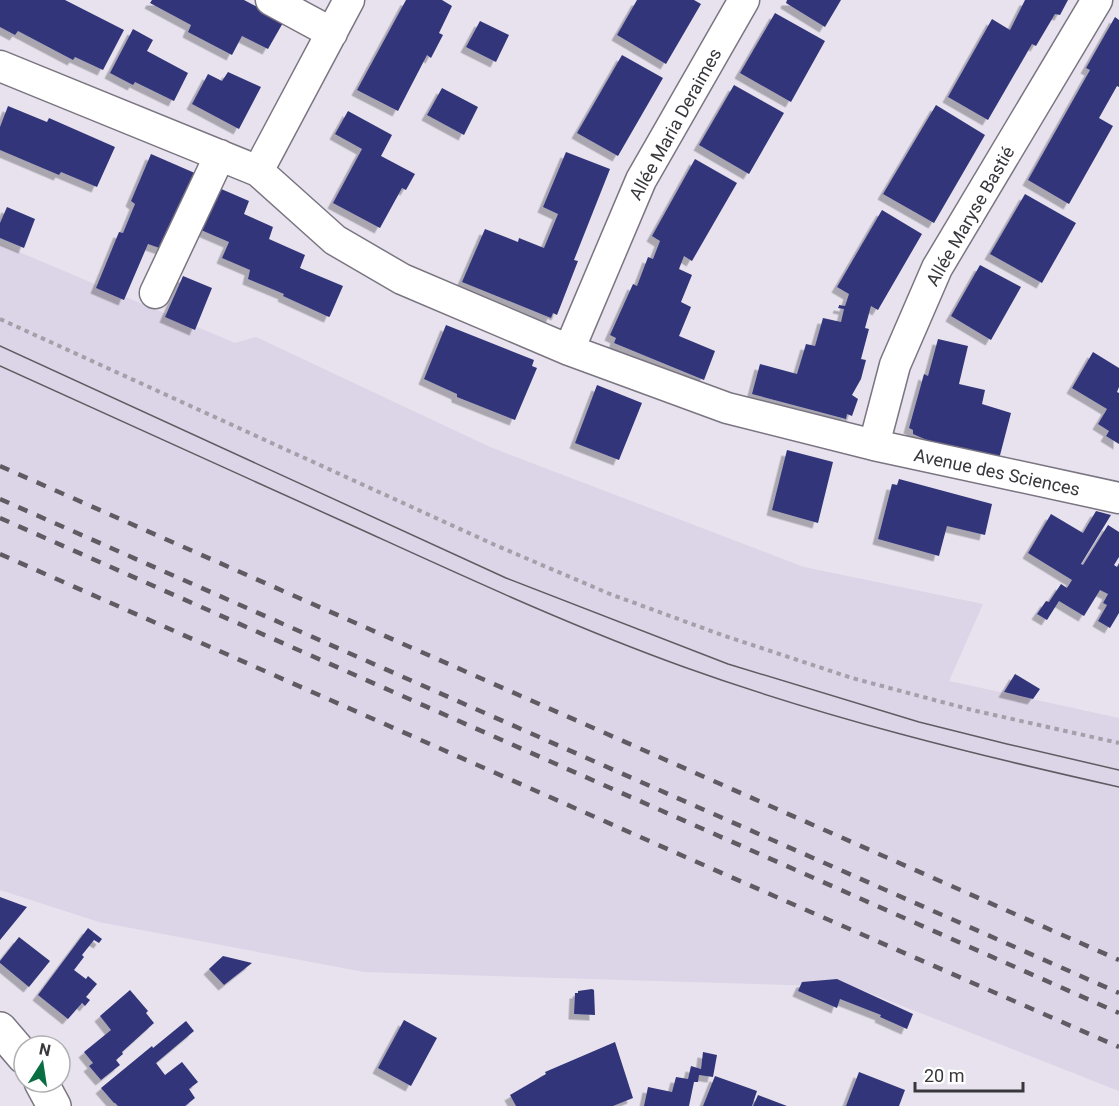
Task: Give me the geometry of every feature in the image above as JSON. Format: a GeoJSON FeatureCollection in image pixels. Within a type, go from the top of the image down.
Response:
{"type":"FeatureCollection","features":[{"type":"Feature","properties":{"kind":"street"},"geometry":{"type":"LineString","coordinates":[[271,0],[332,33]]}},
{"type":"Feature","properties":{"kind":"street"},"geometry":{"type":"LineString","coordinates":[[258,171],[349,0]]}},
{"type":"Feature","properties":{"kind":"street","name":"Allée Maria Deraimes"},"geometry":{"type":"LineString","coordinates":[[569,350],[641,180],[744,0]]}},
{"type":"Feature","properties":{"kind":"street","name":"Allée Maryse Bastié"},"geometry":{"type":"LineString","coordinates":[[874,445],[895,365],[937,268],[1097,0]]}},
{"type":"Feature","properties":{"kind":"street","name":"Avenue des Sciences"},"geometry":{"type":"LineString","coordinates":[[0,66],[258,171],[335,240],[402,279],[569,350],[727,408],[874,445],[1119,498]]}},
{"type":"Feature","properties":{"kind":"street"},"geometry":{"type":"LineString","coordinates":[[155,293],[220,155]]}},
{"type":"Feature","properties":{"kind":"street"},"geometry":{"type":"LineString","coordinates":[[0,1029],[12,1043]]}},
{"type":"Feature","properties":{"kind":"path"},"geometry":{"type":"LineString","coordinates":[[0,319],[495,545],[610,594],[722,635],[852,678],[972,710],[1119,743]]}},
{"type":"Feature","properties":{"kind":"shaded area"},"geometry":{"type":"Polygon","coordinates":[[[0,244],[235,343],[256,337],[490,447],[804,567],[983,604],[949,681],[1119,718],[1119,1091],[854,987],[364,972],[99,922],[0,890],[0,244]]]}},
{"type":"Feature","properties":{"kind":"building"},"geometry":{"type":"Polygon","coordinates":[[[0,0],[65,0],[124,30],[103,70],[75,57],[73,60],[18,31],[15,35],[0,27],[0,0]]]}},
{"type":"Feature","properties":{"kind":"building"},"geometry":{"type":"Polygon","coordinates":[[[152,0],[244,0],[284,21],[268,49],[242,36],[232,55],[188,32],[191,25],[150,3],[152,0]]]}},
{"type":"Feature","properties":{"kind":"building"},"geometry":{"type":"Polygon","coordinates":[[[406,0],[442,0],[452,6],[439,33],[443,35],[431,58],[427,55],[398,111],[357,90],[406,0]]]}},
{"type":"Feature","properties":{"kind":"building"},"geometry":{"type":"Polygon","coordinates":[[[637,0],[694,0],[701,4],[666,64],[617,35],[637,0]]]}},
{"type":"Feature","properties":{"kind":"building"},"geometry":{"type":"Polygon","coordinates":[[[787,0],[841,0],[825,27],[786,3],[787,0]]]}},
{"type":"Feature","properties":{"kind":"building"},"geometry":{"type":"Polygon","coordinates":[[[1025,0],[1068,0],[1060,15],[1055,14],[1036,46],[1032,44],[988,120],[948,97],[992,19],[1010,30],[1025,0]]]}},
{"type":"Feature","properties":{"kind":"building"},"geometry":{"type":"Polygon","coordinates":[[[775,13],[825,41],[791,102],[740,73],[775,13]]]}},
{"type":"Feature","properties":{"kind":"building"},"geometry":{"type":"Polygon","coordinates":[[[1115,17],[1119,20],[1119,87],[1117,86],[1099,118],[1113,126],[1069,204],[1028,180],[1090,70],[1086,68],[1115,17]]]}},
{"type":"Feature","properties":{"kind":"building"},"geometry":{"type":"Polygon","coordinates":[[[480,21],[509,35],[496,62],[466,47],[480,21]]]}},
{"type":"Feature","properties":{"kind":"building"},"geometry":{"type":"Polygon","coordinates":[[[133,29],[153,40],[147,51],[188,73],[174,101],[110,73],[133,29]]]}},
{"type":"Feature","properties":{"kind":"building"},"geometry":{"type":"Polygon","coordinates":[[[622,55],[663,78],[618,156],[577,133],[622,55]]]}},
{"type":"Feature","properties":{"kind":"building"},"geometry":{"type":"Polygon","coordinates":[[[228,72],[261,87],[239,129],[192,104],[208,74],[222,81],[228,72]]]}},
{"type":"Feature","properties":{"kind":"building"},"geometry":{"type":"Polygon","coordinates":[[[734,85],[784,113],[749,174],[699,145],[734,85]]]}},
{"type":"Feature","properties":{"kind":"building"},"geometry":{"type":"Polygon","coordinates":[[[442,88],[478,107],[464,135],[427,115],[442,88]]]}},
{"type":"Feature","properties":{"kind":"building"},"geometry":{"type":"Polygon","coordinates":[[[936,105],[985,135],[934,223],[883,194],[936,105]]]}},
{"type":"Feature","properties":{"kind":"building"},"geometry":{"type":"Polygon","coordinates":[[[8,106],[47,122],[49,118],[115,147],[97,187],[61,172],[59,175],[0,150],[0,127],[8,106]]]}},
{"type":"Feature","properties":{"kind":"building"},"geometry":{"type":"Polygon","coordinates":[[[348,111],[392,135],[381,156],[415,174],[406,190],[402,188],[380,228],[333,203],[362,149],[335,134],[348,111]]]}},
{"type":"Feature","properties":{"kind":"building"},"geometry":{"type":"Polygon","coordinates":[[[566,152],[610,169],[574,260],[578,261],[557,315],[553,313],[551,318],[462,282],[485,229],[518,242],[519,238],[544,248],[558,214],[543,207],[566,152]]]}},
{"type":"Feature","properties":{"kind":"building"},"geometry":{"type":"Polygon","coordinates":[[[151,154],[197,174],[168,251],[148,244],[124,300],[96,288],[119,232],[123,233],[135,204],[131,201],[151,154]]]}},
{"type":"Feature","properties":{"kind":"building"},"geometry":{"type":"Polygon","coordinates":[[[695,159],[737,183],[692,261],[684,256],[679,269],[692,275],[681,302],[691,307],[679,336],[715,351],[704,380],[614,343],[616,338],[610,335],[633,284],[637,286],[648,257],[653,259],[660,241],[652,236],[695,159]]]}},
{"type":"Feature","properties":{"kind":"building"},"geometry":{"type":"Polygon","coordinates":[[[219,188],[249,201],[244,214],[273,227],[269,239],[305,255],[300,268],[343,286],[329,317],[248,279],[250,270],[222,258],[229,242],[201,230],[219,188]]]}},
{"type":"Feature","properties":{"kind":"building"},"geometry":{"type":"Polygon","coordinates":[[[1025,194],[1076,223],[1042,283],[990,254],[1025,194]]]}},
{"type":"Feature","properties":{"kind":"building"},"geometry":{"type":"Polygon","coordinates":[[[7,207],[35,219],[24,248],[0,238],[0,223],[7,207]]]}},
{"type":"Feature","properties":{"kind":"building"},"geometry":{"type":"Polygon","coordinates":[[[882,210],[922,234],[878,310],[871,306],[865,328],[869,329],[861,359],[866,360],[861,379],[852,395],[858,399],[852,416],[847,414],[846,419],[752,394],[760,364],[797,374],[806,344],[815,346],[823,318],[841,322],[844,309],[838,308],[839,305],[845,306],[849,294],[837,287],[882,210]]]}},
{"type":"Feature","properties":{"kind":"building"},"geometry":{"type":"Polygon","coordinates":[[[980,265],[1021,287],[991,340],[951,316],[980,265]]]}},
{"type":"Feature","properties":{"kind":"building"},"geometry":{"type":"Polygon","coordinates":[[[183,276],[212,288],[195,330],[165,317],[183,276]]]}},
{"type":"Feature","properties":{"kind":"building"},"geometry":{"type":"Polygon","coordinates":[[[446,325],[534,360],[532,366],[537,368],[515,420],[457,397],[457,394],[424,379],[446,325]]]}},
{"type":"Feature","properties":{"kind":"building"},"geometry":{"type":"Polygon","coordinates":[[[938,339],[968,346],[959,384],[985,390],[982,404],[1011,413],[999,459],[929,441],[913,434],[913,430],[909,428],[924,374],[928,376],[938,339]]]}},
{"type":"Feature","properties":{"kind":"building"},"geometry":{"type":"Polygon","coordinates":[[[1093,352],[1119,368],[1117,392],[1119,393],[1119,444],[1106,436],[1109,431],[1098,424],[1107,409],[1072,388],[1093,352]]]}},
{"type":"Feature","properties":{"kind":"building"},"geometry":{"type":"Polygon","coordinates":[[[597,385],[642,403],[619,460],[575,443],[597,385]]]}},
{"type":"Feature","properties":{"kind":"building"},"geometry":{"type":"Polygon","coordinates":[[[787,450],[833,462],[818,523],[772,510],[787,450]]]}},
{"type":"Feature","properties":{"kind":"building"},"geometry":{"type":"Polygon","coordinates":[[[899,479],[992,504],[985,535],[947,526],[939,556],[878,539],[892,484],[897,485],[899,479]]]}},
{"type":"Feature","properties":{"kind":"building"},"geometry":{"type":"Polygon","coordinates":[[[1096,511],[1111,515],[1081,564],[1083,565],[1108,525],[1119,532],[1119,557],[1114,565],[1117,567],[1119,563],[1119,613],[1110,628],[1098,621],[1107,605],[1103,603],[1108,594],[1100,590],[1084,616],[1059,601],[1047,620],[1037,614],[1046,601],[1049,602],[1061,584],[1067,588],[1072,580],[1028,553],[1051,514],[1083,533],[1096,511]]]}},
{"type":"Feature","properties":{"kind":"building"},"geometry":{"type":"Polygon","coordinates":[[[1015,674],[1040,689],[1033,699],[1004,692],[1015,674]]]}},
{"type":"Feature","properties":{"kind":"building"},"geometry":{"type":"Polygon","coordinates":[[[0,897],[27,907],[0,940],[0,897]]]}},
{"type":"Feature","properties":{"kind":"building"},"geometry":{"type":"Polygon","coordinates":[[[88,928],[102,939],[99,943],[94,940],[74,970],[86,979],[88,976],[97,984],[86,997],[90,1000],[85,1006],[82,1003],[68,1019],[38,995],[88,928]]]}},
{"type":"Feature","properties":{"kind":"building"},"geometry":{"type":"Polygon","coordinates":[[[19,937],[50,961],[29,987],[0,963],[19,937]]]}},
{"type":"Feature","properties":{"kind":"building"},"geometry":{"type":"Polygon","coordinates":[[[223,956],[252,963],[224,985],[209,969],[223,956]]]}},
{"type":"Feature","properties":{"kind":"building"},"geometry":{"type":"Polygon","coordinates":[[[837,979],[913,1014],[907,1029],[880,1017],[881,1015],[840,999],[837,1008],[798,991],[802,982],[837,979]]]}},
{"type":"Feature","properties":{"kind":"building"},"geometry":{"type":"Polygon","coordinates":[[[130,990],[148,1011],[146,1013],[154,1023],[122,1052],[123,1054],[116,1060],[120,1065],[101,1080],[89,1066],[93,1063],[84,1052],[111,1030],[100,1016],[130,990]]]}},
{"type":"Feature","properties":{"kind":"building"},"geometry":{"type":"Polygon","coordinates":[[[594,990],[595,1015],[574,1014],[575,993],[594,990]]]}},
{"type":"Feature","properties":{"kind":"building"},"geometry":{"type":"Polygon","coordinates":[[[404,1020],[437,1038],[411,1086],[378,1068],[404,1020]]]}},
{"type":"Feature","properties":{"kind":"building"},"geometry":{"type":"Polygon","coordinates":[[[186,1021],[194,1031],[156,1063],[165,1075],[182,1062],[198,1082],[189,1089],[195,1098],[185,1106],[118,1106],[114,1103],[101,1088],[186,1021]]]}},
{"type":"Feature","properties":{"kind":"building"},"geometry":{"type":"Polygon","coordinates":[[[615,1042],[633,1098],[613,1106],[516,1106],[510,1095],[546,1074],[545,1072],[615,1042]]]}},
{"type":"Feature","properties":{"kind":"building"},"geometry":{"type":"Polygon","coordinates":[[[703,1052],[717,1055],[713,1077],[699,1075],[698,1082],[694,1082],[689,1106],[644,1106],[648,1087],[672,1092],[676,1077],[688,1079],[691,1066],[701,1069],[703,1052]]]}},
{"type":"Feature","properties":{"kind":"building"},"geometry":{"type":"Polygon","coordinates":[[[859,1072],[905,1090],[899,1106],[846,1106],[859,1072]]]}},
{"type":"Feature","properties":{"kind":"building"},"geometry":{"type":"Polygon","coordinates":[[[715,1076],[757,1091],[752,1106],[703,1106],[715,1076]]]}},
{"type":"Feature","properties":{"kind":"building"},"geometry":{"type":"Polygon","coordinates":[[[758,1095],[787,1106],[753,1106],[758,1095]]]}},
{"type":"Feature","properties":{"kind":"tram line"},"geometry":{"type":"LineString","coordinates":[[0,346],[506,578],[728,664],[919,722],[1119,770]]}},
{"type":"Feature","properties":{"kind":"tram line"},"geometry":{"type":"LineString","coordinates":[[0,366],[475,581],[641,651],[737,685],[845,719],[1009,762],[1119,787]]}},
{"type":"Feature","properties":{"kind":"railway"},"geometry":{"type":"LineString","coordinates":[[0,466],[1119,960]]}},
{"type":"Feature","properties":{"kind":"railway"},"geometry":{"type":"LineString","coordinates":[[0,499],[1119,993]]}},
{"type":"Feature","properties":{"kind":"railway"},"geometry":{"type":"LineString","coordinates":[[0,518],[1119,1013]]}},
{"type":"Feature","properties":{"kind":"railway"},"geometry":{"type":"LineString","coordinates":[[0,554],[1119,1047]]}}]}
